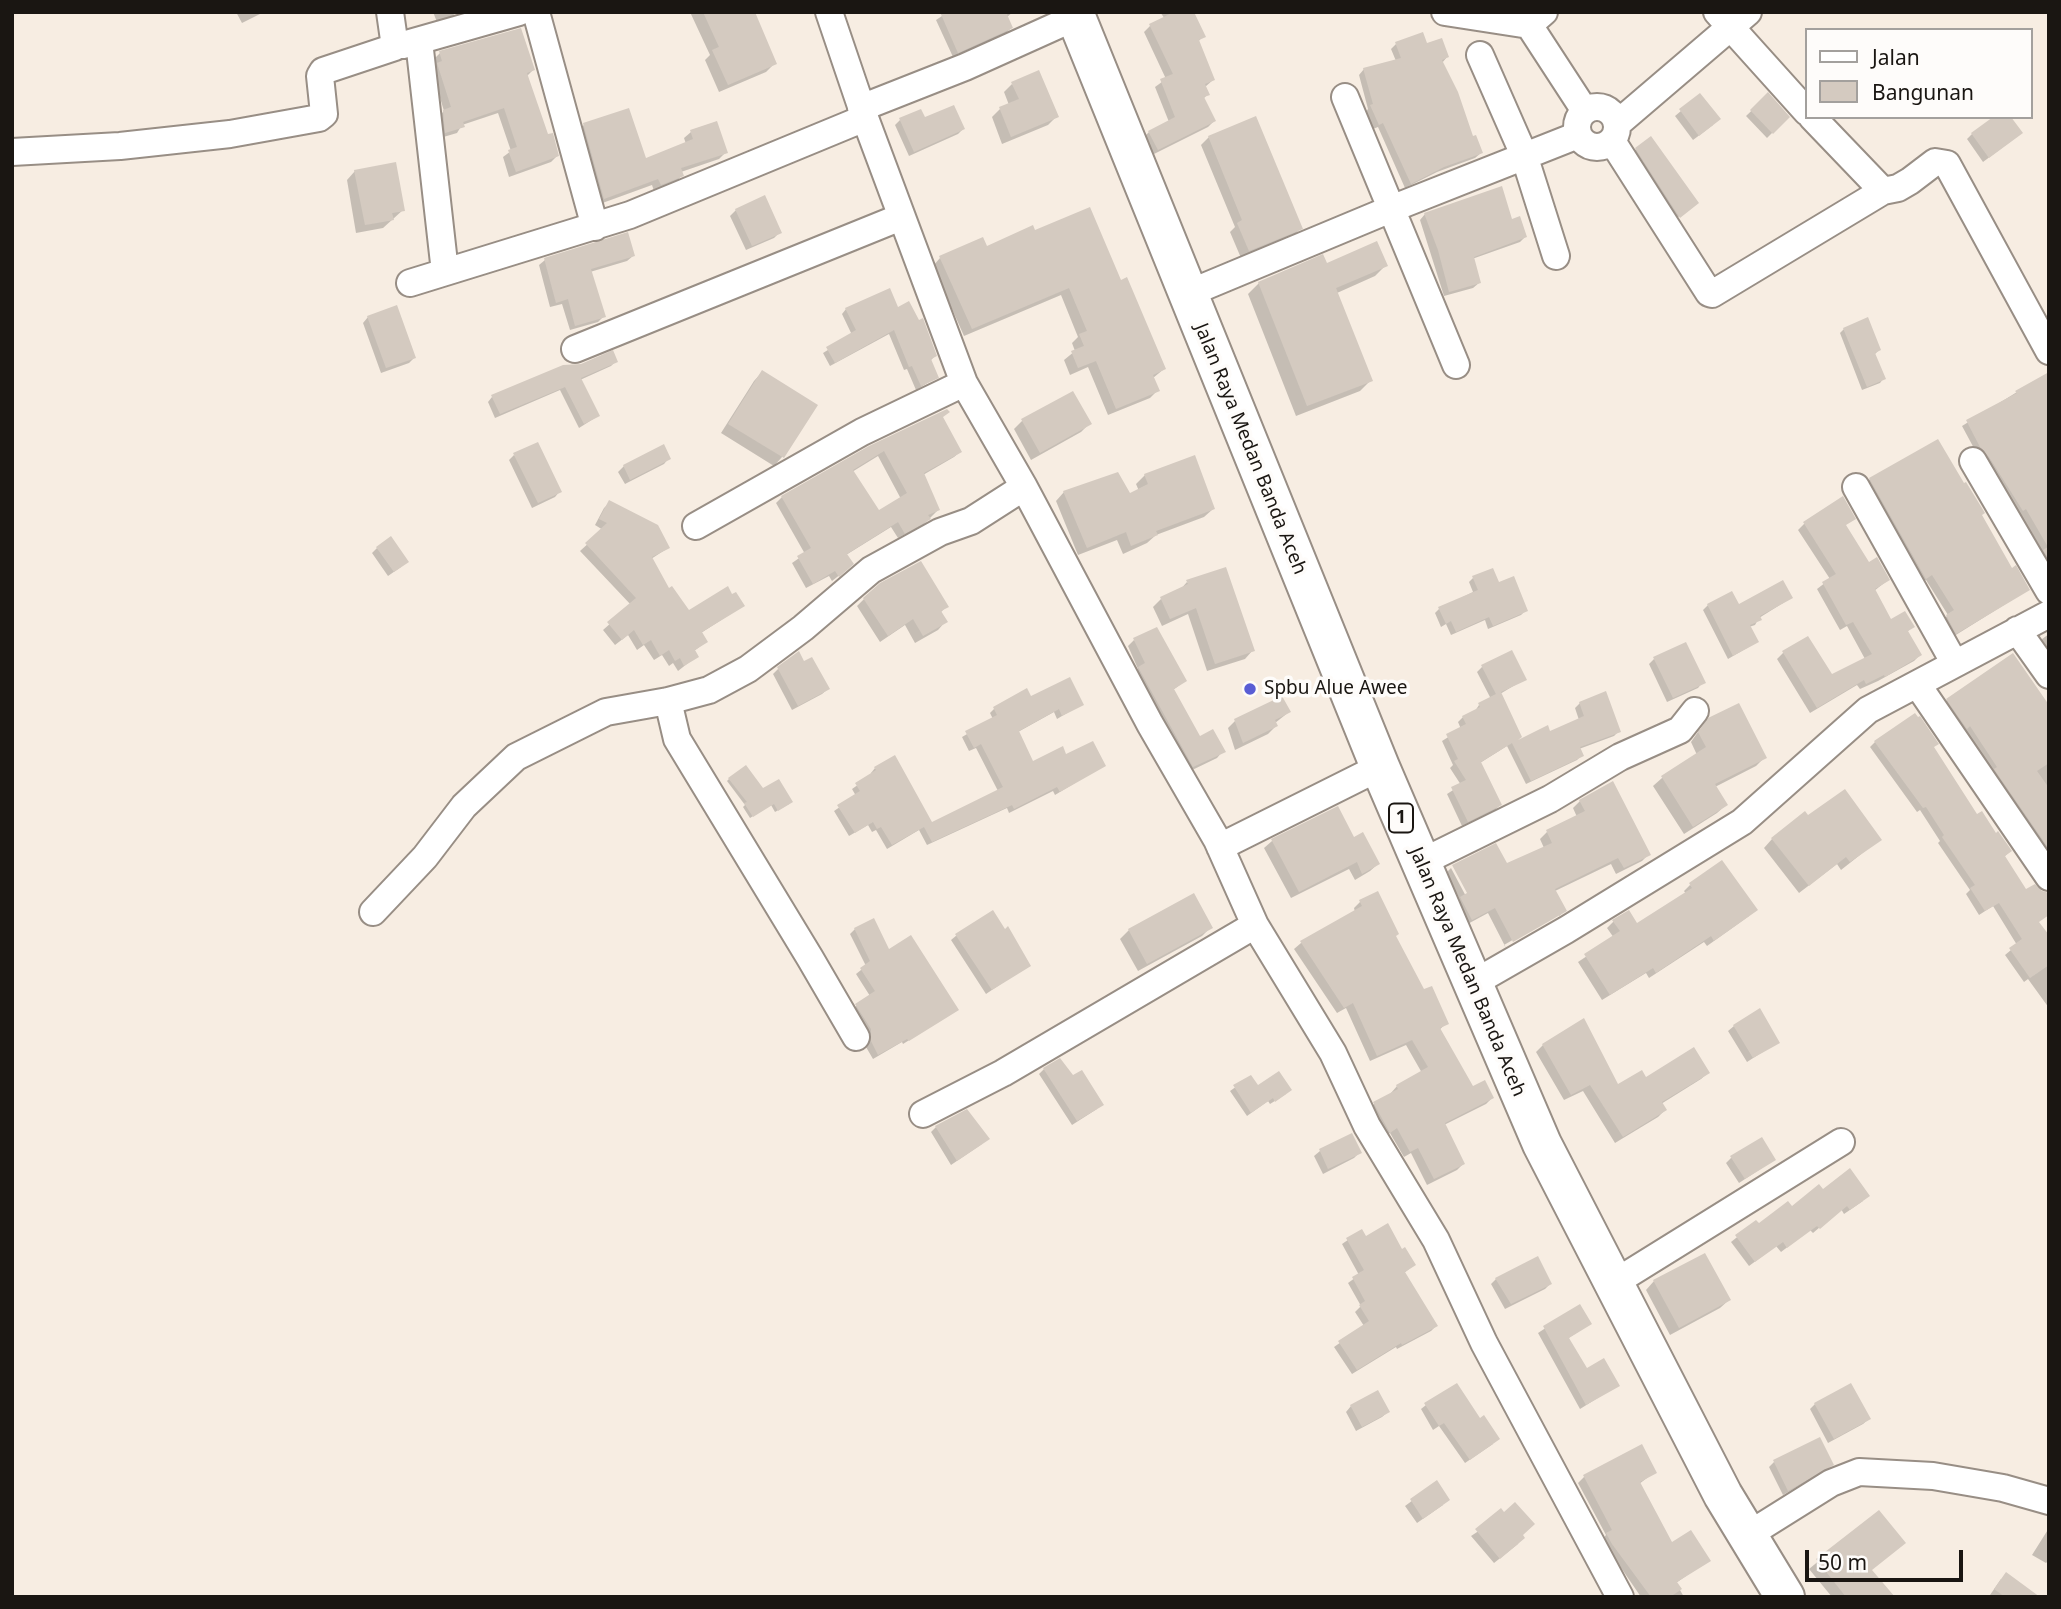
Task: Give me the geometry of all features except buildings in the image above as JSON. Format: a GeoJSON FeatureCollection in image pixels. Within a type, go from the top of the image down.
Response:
{"type":"FeatureCollection","features":[{"type":"Feature","properties":{"kind":"highway","name":"Jalan Raya Medan Banda Aceh"},"geometry":{"type":"LineString","coordinates":[[1075,15],[1380,768],[1542,1144],[1723,1495],[1785,1597]]}},
{"type":"Feature","properties":{"kind":"street"},"geometry":{"type":"LineString","coordinates":[[390,12],[407,44],[445,272]]}},
{"type":"Feature","properties":{"kind":"street"},"geometry":{"type":"LineString","coordinates":[[12,152],[120,146],[230,134],[319,118],[324,114],[320,76],[323,71],[519,12]]}},
{"type":"Feature","properties":{"kind":"street"},"geometry":{"type":"LineString","coordinates":[[536,12],[595,227]]}},
{"type":"Feature","properties":{"kind":"street"},"geometry":{"type":"LineString","coordinates":[[830,12],[863,113],[964,383],[1024,487],[1150,724],[1220,847],[1255,925],[1333,1053],[1367,1126],[1436,1240],[1484,1343],[1620,1597]]}},
{"type":"Feature","properties":{"kind":"street"},"geometry":{"type":"LineString","coordinates":[[1445,12],[1536,19],[1582,123]]}},
{"type":"Feature","properties":{"kind":"street"},"geometry":{"type":"LineString","coordinates":[[410,283],[630,215],[863,113],[1075,15]]}},
{"type":"Feature","properties":{"kind":"street"},"geometry":{"type":"LineString","coordinates":[[1614,132],[1732,17],[1806,112]]}},
{"type":"Feature","properties":{"kind":"street"},"geometry":{"type":"LineString","coordinates":[[1480,55],[1524,155],[1556,257]]}},
{"type":"Feature","properties":{"kind":"street"},"geometry":{"type":"LineString","coordinates":[[1345,96],[1456,365]]}},
{"type":"Feature","properties":{"kind":"street"},"geometry":{"type":"LineString","coordinates":[[1187,294],[1524,155],[1582,123],[1598,107],[1611,112],[1614,132],[1712,294],[1883,191],[1898,188],[1910,181],[1935,162],[1947,164],[2049,351]]}},
{"type":"Feature","properties":{"kind":"street"},"geometry":{"type":"LineString","coordinates":[[1814,119],[1883,191]]}},
{"type":"Feature","properties":{"kind":"street"},"geometry":{"type":"LineString","coordinates":[[575,349],[901,217]]}},
{"type":"Feature","properties":{"kind":"street"},"geometry":{"type":"LineString","coordinates":[[696,526],[863,432],[964,383]]}},
{"type":"Feature","properties":{"kind":"street"},"geometry":{"type":"LineString","coordinates":[[1973,461],[2049,591]]}},
{"type":"Feature","properties":{"kind":"street"},"geometry":{"type":"LineString","coordinates":[[373,912],[425,857],[464,806],[516,757],[606,712],[668,701],[709,690],[748,669],[803,628],[871,570],[940,532],[971,521],[1024,487]]}},
{"type":"Feature","properties":{"kind":"street"},"geometry":{"type":"LineString","coordinates":[[1856,487],[1955,664]]}},
{"type":"Feature","properties":{"kind":"street"},"geometry":{"type":"LineString","coordinates":[[1472,984],[1742,822],[1868,710],[2049,614]]}},
{"type":"Feature","properties":{"kind":"street"},"geometry":{"type":"LineString","coordinates":[[2017,630],[2049,675]]}},
{"type":"Feature","properties":{"kind":"street"},"geometry":{"type":"LineString","coordinates":[[1917,684],[2049,877]]}},
{"type":"Feature","properties":{"kind":"street"},"geometry":{"type":"LineString","coordinates":[[668,701],[677,739],[856,1037]]}},
{"type":"Feature","properties":{"kind":"street"},"geometry":{"type":"LineString","coordinates":[[1420,863],[1550,799],[1620,757],[1681,730],[1695,712]]}},
{"type":"Feature","properties":{"kind":"street"},"geometry":{"type":"LineString","coordinates":[[1220,847],[1380,768]]}},
{"type":"Feature","properties":{"kind":"street"},"geometry":{"type":"LineString","coordinates":[[923,1114],[1003,1073],[1255,925]]}},
{"type":"Feature","properties":{"kind":"street"},"geometry":{"type":"LineString","coordinates":[[1614,1283],[1841,1142]]}},
{"type":"Feature","properties":{"kind":"street"},"geometry":{"type":"LineString","coordinates":[[1748,1535],[1831,1483],[1859,1472],[1933,1476],[2049,1501]]}},
{"type":"Feature","properties":{"kind":"place","name":"Spbu Alue Awee"},"geometry":{"type":"Point","coordinates":[1250,689]}}]}
